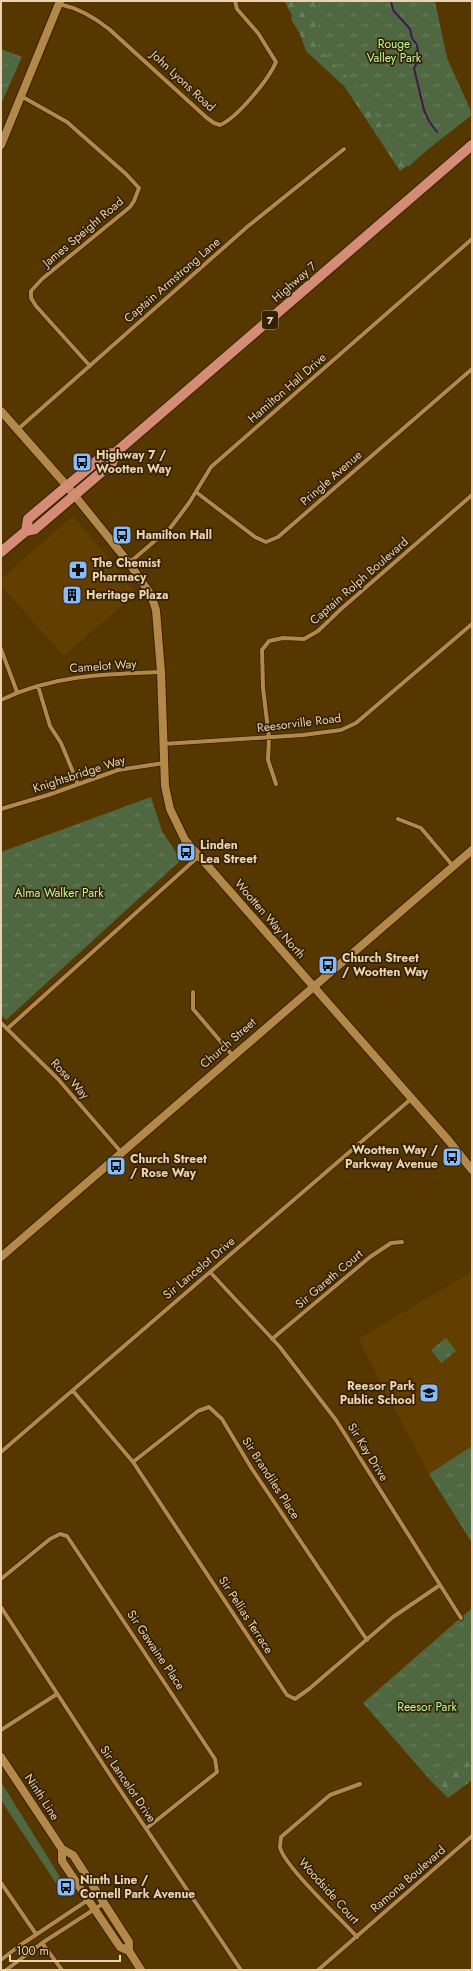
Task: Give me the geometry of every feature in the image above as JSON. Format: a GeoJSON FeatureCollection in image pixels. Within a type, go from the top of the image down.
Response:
{"type":"FeatureCollection","features":[{"type":"Feature","properties":{"kind":"main road","name":"Highway 7"},"geometry":{"type":"LineString","coordinates":[[26,531],[28,519],[105,454],[114,453],[472,145]]}},
{"type":"Feature","properties":{"kind":"main road","name":"Highway 7"},"geometry":{"type":"LineString","coordinates":[[1,552],[26,531],[35,529],[112,463],[114,453]]}},
{"type":"Feature","properties":{"kind":"street","name":"John Lyons Road"},"geometry":{"type":"LineString","coordinates":[[60,2],[93,16],[109,28],[207,118],[220,125],[235,115],[269,76],[276,62],[258,33],[237,9],[235,1]]}},
{"type":"Feature","properties":{"kind":"street"},"geometry":{"type":"LineString","coordinates":[[1,145],[60,2]]}},
{"type":"Feature","properties":{"kind":"street","name":"James Speight Road"},"geometry":{"type":"LineString","coordinates":[[21,96],[67,122],[126,174],[139,188],[130,207],[42,279],[30,292],[31,298],[36,306],[90,366]]}},
{"type":"Feature","properties":{"kind":"street","name":"Captain Armstrong Lane"},"geometry":{"type":"LineString","coordinates":[[17,430],[247,228],[344,149]]}},
{"type":"Feature","properties":{"kind":"street","name":"Hamilton Hall Drive"},"geometry":{"type":"LineString","coordinates":[[129,563],[171,527],[196,492],[211,467],[472,239]]}},
{"type":"Feature","properties":{"kind":"street","name":"Pringle Avenue"},"geometry":{"type":"LineString","coordinates":[[196,492],[255,537],[266,542],[278,538],[472,369]]}},
{"type":"Feature","properties":{"kind":"street","name":"Wootten Way North"},"geometry":{"type":"LineString","coordinates":[[1,411],[67,486],[129,563],[151,595],[156,610],[161,672],[165,786],[170,809],[185,840],[449,1141],[472,1170]]}},
{"type":"Feature","properties":{"kind":"street","name":"Captain Rolph Boulevard"},"geometry":{"type":"LineString","coordinates":[[276,784],[268,760],[269,738],[263,688],[262,650],[269,641],[283,638],[304,639],[318,631],[341,609],[472,495]]}},
{"type":"Feature","properties":{"kind":"street","name":"Reesorville Road"},"geometry":{"type":"LineString","coordinates":[[163,744],[269,738],[341,730],[356,723],[472,624]]}},
{"type":"Feature","properties":{"kind":"street"},"geometry":{"type":"LineString","coordinates":[[1,649],[17,692]]}},
{"type":"Feature","properties":{"kind":"street","name":"Camelot Way"},"geometry":{"type":"LineString","coordinates":[[1,700],[17,692],[67,678],[161,672]]}},
{"type":"Feature","properties":{"kind":"street"},"geometry":{"type":"LineString","coordinates":[[38,686],[50,726],[60,743],[78,784]]}},
{"type":"Feature","properties":{"kind":"street","name":"Knightsbridge Way"},"geometry":{"type":"LineString","coordinates":[[1,809],[48,795],[118,770],[164,763]]}},
{"type":"Feature","properties":{"kind":"street"},"geometry":{"type":"LineString","coordinates":[[398,819],[421,828],[453,866]]}},
{"type":"Feature","properties":{"kind":"street","name":"Church Street"},"geometry":{"type":"LineString","coordinates":[[1,1257],[472,850]]}},
{"type":"Feature","properties":{"kind":"street"},"geometry":{"type":"LineString","coordinates":[[7,1029],[199,856]]}},
{"type":"Feature","properties":{"kind":"street"},"geometry":{"type":"LineString","coordinates":[[193,992],[193,1009],[233,1056]]}},
{"type":"Feature","properties":{"kind":"street","name":"Rose Way"},"geometry":{"type":"LineString","coordinates":[[1,1023],[58,1079],[121,1152]]}},
{"type":"Feature","properties":{"kind":"street","name":"Sir Lancelot Drive"},"geometry":{"type":"LineString","coordinates":[[1,1452],[411,1099]]}},
{"type":"Feature","properties":{"kind":"street","name":"Sir Gareth Court"},"geometry":{"type":"LineString","coordinates":[[272,1339],[370,1257],[391,1243],[402,1242]]}},
{"type":"Feature","properties":{"kind":"street","name":"Sir Kay Drive"},"geometry":{"type":"LineString","coordinates":[[210,1272],[279,1346],[336,1420],[461,1618]]}},
{"type":"Feature","properties":{"kind":"street","name":"Sir Pellias Terrace"},"geometry":{"type":"LineString","coordinates":[[73,1391],[133,1462],[287,1695],[295,1699],[393,1617],[440,1585]]}},
{"type":"Feature","properties":{"kind":"street","name":"Sir Brandiles Place"},"geometry":{"type":"LineString","coordinates":[[133,1462],[198,1411],[209,1407],[222,1419],[282,1514],[367,1640]]}},
{"type":"Feature","properties":{"kind":"street","name":"Sir Gawaine Place"},"geometry":{"type":"LineString","coordinates":[[1,1579],[50,1539],[60,1534],[67,1536],[215,1759],[217,1772],[147,1828]]}},
{"type":"Feature","properties":{"kind":"street","name":"Sir Lancelot Drive"},"geometry":{"type":"LineString","coordinates":[[1,1607],[112,1778],[241,1970]]}},
{"type":"Feature","properties":{"kind":"street"},"geometry":{"type":"LineString","coordinates":[[1,1730],[57,1694]]}},
{"type":"Feature","properties":{"kind":"street","name":"Ninth Line"},"geometry":{"type":"LineString","coordinates":[[1,1757],[62,1849],[73,1855],[129,1942],[130,1952],[141,1970]]}},
{"type":"Feature","properties":{"kind":"street","name":"Woodside Court"},"geometry":{"type":"LineString","coordinates":[[357,1937],[292,1867],[280,1847],[281,1837],[330,1795],[360,1784]]}},
{"type":"Feature","properties":{"kind":"street","name":"Ramona Boulevard"},"geometry":{"type":"LineString","coordinates":[[357,1937],[472,1836]]}},
{"type":"Feature","properties":{"kind":"street","name":"Ninth Line"},"geometry":{"type":"LineString","coordinates":[[62,1849],[62,1862],[87,1900],[120,1947],[130,1952]]}},
{"type":"Feature","properties":{"kind":"street"},"geometry":{"type":"LineString","coordinates":[[1,1882],[36,1934]]}},
{"type":"Feature","properties":{"kind":"street"},"geometry":{"type":"LineString","coordinates":[[1,1960],[36,1934],[97,1894]]}},
{"type":"Feature","properties":{"kind":"street"},"geometry":{"type":"LineString","coordinates":[[6,1970],[42,1943],[104,1903]]}},
{"type":"Feature","properties":{"kind":"street"},"geometry":{"type":"LineString","coordinates":[[318,1970],[357,1937]]}},
{"type":"Feature","properties":{"kind":"street"},"geometry":{"type":"LineString","coordinates":[[42,1943],[62,1970]]}},
{"type":"Feature","properties":{"kind":"shaded area"},"geometry":{"type":"Polygon","coordinates":[[[73,516],[136,593],[64,656],[1,586],[1,579],[73,516]]]}},
{"type":"Feature","properties":{"kind":"shaded area","name":"Reesor Park Public School"},"geometry":{"type":"Polygon","coordinates":[[[472,1272],[472,1446],[429,1474],[358,1339],[472,1272]]]}},
{"type":"Feature","properties":{"kind":"green space","name":"Rouge Valley Park"},"geometry":{"type":"Polygon","coordinates":[[[284,1],[414,1],[449,84],[472,115],[400,171],[345,87],[306,51],[300,34],[291,19],[292,15],[284,1]]]}},
{"type":"Feature","properties":{"kind":"green space","name":"Rouge Valley Park"},"geometry":{"type":"Polygon","coordinates":[[[318,1],[435,1],[447,58],[471,111],[408,167],[353,82],[318,49],[318,1]]]}},
{"type":"Feature","properties":{"kind":"green space"},"geometry":{"type":"Polygon","coordinates":[[[1,49],[22,57],[1,104],[1,49]]]}},
{"type":"Feature","properties":{"kind":"green space","name":"Alma Walker Park"},"geometry":{"type":"Polygon","coordinates":[[[151,797],[162,831],[181,860],[6,1020],[1,1015],[1,852],[151,797]]]}},
{"type":"Feature","properties":{"kind":"green space"},"geometry":{"type":"Polygon","coordinates":[[[446,1338],[456,1351],[441,1363],[431,1350],[446,1338]]]}},
{"type":"Feature","properties":{"kind":"green space"},"geometry":{"type":"Polygon","coordinates":[[[472,1446],[472,1543],[429,1474],[472,1446]]]}},
{"type":"Feature","properties":{"kind":"green space","name":"Reesor Park"},"geometry":{"type":"Polygon","coordinates":[[[472,1608],[472,1746],[430,1780],[363,1703],[472,1608]]]}},
{"type":"Feature","properties":{"kind":"green space"},"geometry":{"type":"Polygon","coordinates":[[[472,1746],[472,1780],[448,1798],[430,1780],[472,1746]]]}},
{"type":"Feature","properties":{"kind":"green space"},"geometry":{"type":"Polygon","coordinates":[[[1,1782],[60,1877],[58,1879],[68,1894],[63,1894],[1,1800],[1,1782]]]}},
{"type":"Feature","properties":{"kind":"waterway"},"geometry":{"type":"LineString","coordinates":[[391,1],[393,10],[410,29],[412,38],[417,45],[419,59],[414,68],[424,110],[429,121],[437,132]]}},
{"type":"Feature","properties":{"kind":"place","name":"Highway 7 / Wootten Way"},"geometry":{"type":"Point","coordinates":[82,462]}},
{"type":"Feature","properties":{"kind":"place","name":"Hamilton Hall"},"geometry":{"type":"Point","coordinates":[122,535]}},
{"type":"Feature","properties":{"kind":"place","name":"The Chemist Pharmacy"},"geometry":{"type":"Point","coordinates":[78,570]}},
{"type":"Feature","properties":{"kind":"place","name":"Heritage Plaza"},"geometry":{"type":"Point","coordinates":[72,595]}},
{"type":"Feature","properties":{"kind":"place","name":"Linden Lea Street"},"geometry":{"type":"Point","coordinates":[186,852]}},
{"type":"Feature","properties":{"kind":"place","name":"Church Street / Wootten Way"},"geometry":{"type":"Point","coordinates":[328,965]}},
{"type":"Feature","properties":{"kind":"place","name":"Wootten Way / Parkway Avenue"},"geometry":{"type":"Point","coordinates":[452,1157]}},
{"type":"Feature","properties":{"kind":"place","name":"Church Street / Rose Way"},"geometry":{"type":"Point","coordinates":[116,1166]}},
{"type":"Feature","properties":{"kind":"place","name":"Reesor Park Public School"},"geometry":{"type":"Point","coordinates":[429,1393]}},
{"type":"Feature","properties":{"kind":"place","name":"Ninth Line / Cornell Park Avenue"},"geometry":{"type":"Point","coordinates":[66,1887]}}]}
